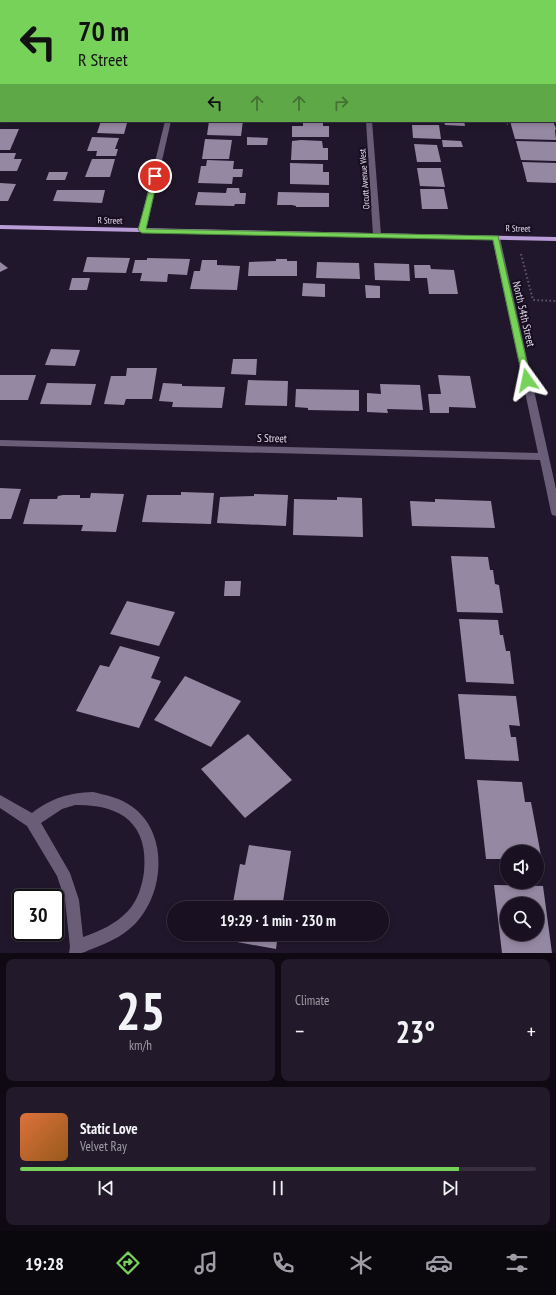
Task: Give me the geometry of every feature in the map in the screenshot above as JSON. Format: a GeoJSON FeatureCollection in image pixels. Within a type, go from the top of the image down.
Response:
{"type":"FeatureCollection","features":[{"type":"Feature","properties":{"kind":"main road","name":"R Street"},"geometry":{"type":"LineString","coordinates":[[0,227],[556,239]]}},
{"type":"Feature","properties":{"kind":"street"},"geometry":{"type":"LineString","coordinates":[[142,230],[168,122]]}},
{"type":"Feature","properties":{"kind":"street","name":"Orcutt Avenue West"},"geometry":{"type":"LineString","coordinates":[[369,122],[377,235]]}},
{"type":"Feature","properties":{"kind":"street","name":"North 54th Street"},"geometry":{"type":"LineString","coordinates":[[496,238],[556,512]]}},
{"type":"Feature","properties":{"kind":"street","name":"S Street"},"geometry":{"type":"LineString","coordinates":[[0,443],[544,456]]}},
{"type":"Feature","properties":{"kind":"street"},"geometry":{"type":"LineString","coordinates":[[0,801],[32,821],[63,873],[72,900],[76,950],[110,934],[129,921],[148,891],[152,873],[153,856],[149,839],[140,822],[128,810],[112,802],[95,799],[74,799],[52,806],[32,821]]}},
{"type":"Feature","properties":{"kind":"path"},"geometry":{"type":"LineString","coordinates":[[506,122],[508,126]]}},
{"type":"Feature","properties":{"kind":"path"},"geometry":{"type":"LineString","coordinates":[[521,254],[533,300],[556,301]]}},
{"type":"Feature","properties":{"kind":"building"},"geometry":{"type":"Polygon","coordinates":[[[101,122],[127,123],[124,134],[97,133],[101,122]]]}},
{"type":"Feature","properties":{"kind":"building"},"geometry":{"type":"Polygon","coordinates":[[[209,122],[243,122],[241,136],[207,135],[209,122]]]}},
{"type":"Feature","properties":{"kind":"building"},"geometry":{"type":"Polygon","coordinates":[[[303,122],[323,122],[323,126],[329,126],[329,137],[292,137],[292,126],[303,126],[303,122]]]}},
{"type":"Feature","properties":{"kind":"building"},"geometry":{"type":"Polygon","coordinates":[[[444,122],[464,122],[465,126],[445,125],[444,122]]]}},
{"type":"Feature","properties":{"kind":"building"},"geometry":{"type":"Polygon","coordinates":[[[510,122],[553,122],[556,129],[556,140],[515,139],[510,122]]]}},
{"type":"Feature","properties":{"kind":"building"},"geometry":{"type":"Polygon","coordinates":[[[412,125],[439,125],[441,139],[413,138],[412,125]]]}},
{"type":"Feature","properties":{"kind":"building"},"geometry":{"type":"Polygon","coordinates":[[[0,129],[19,129],[10,150],[0,150],[0,129]]]}},
{"type":"Feature","properties":{"kind":"building"},"geometry":{"type":"Polygon","coordinates":[[[92,137],[119,138],[115,149],[118,149],[116,156],[96,156],[97,151],[87,151],[92,137]]]}},
{"type":"Feature","properties":{"kind":"building"},"geometry":{"type":"Polygon","coordinates":[[[247,137],[268,138],[267,145],[247,145],[247,137]]]}},
{"type":"Feature","properties":{"kind":"building"},"geometry":{"type":"Polygon","coordinates":[[[205,139],[232,140],[229,159],[202,159],[205,139]]]}},
{"type":"Feature","properties":{"kind":"building"},"geometry":{"type":"Polygon","coordinates":[[[442,140],[461,141],[463,147],[443,147],[442,140]]]}},
{"type":"Feature","properties":{"kind":"building"},"geometry":{"type":"Polygon","coordinates":[[[292,141],[322,141],[323,148],[328,148],[328,160],[291,160],[292,141]]]}},
{"type":"Feature","properties":{"kind":"building"},"geometry":{"type":"Polygon","coordinates":[[[516,141],[556,142],[556,161],[521,160],[516,141]]]}},
{"type":"Feature","properties":{"kind":"building"},"geometry":{"type":"Polygon","coordinates":[[[414,144],[437,145],[441,162],[417,162],[414,144]]]}},
{"type":"Feature","properties":{"kind":"building"},"geometry":{"type":"Polygon","coordinates":[[[0,153],[16,153],[14,159],[22,159],[17,171],[0,171],[0,153]]]}},
{"type":"Feature","properties":{"kind":"building"},"geometry":{"type":"Polygon","coordinates":[[[92,159],[115,159],[110,177],[85,177],[92,159]]]}},
{"type":"Feature","properties":{"kind":"building"},"geometry":{"type":"Polygon","coordinates":[[[207,160],[234,161],[233,169],[243,169],[242,177],[233,177],[232,184],[198,183],[201,166],[206,166],[207,160]]]}},
{"type":"Feature","properties":{"kind":"building"},"geometry":{"type":"Polygon","coordinates":[[[522,162],[556,163],[556,183],[527,182],[522,162]]]}},
{"type":"Feature","properties":{"kind":"building"},"geometry":{"type":"Polygon","coordinates":[[[290,163],[323,164],[323,172],[329,172],[329,185],[290,184],[290,163]]]}},
{"type":"Feature","properties":{"kind":"building"},"geometry":{"type":"Polygon","coordinates":[[[417,168],[441,168],[445,187],[420,186],[417,168]]]}},
{"type":"Feature","properties":{"kind":"building"},"geometry":{"type":"Polygon","coordinates":[[[49,172],[68,172],[65,180],[46,180],[49,172]]]}},
{"type":"Feature","properties":{"kind":"building"},"geometry":{"type":"Polygon","coordinates":[[[0,183],[16,184],[8,201],[0,201],[0,183]]]}},
{"type":"Feature","properties":{"kind":"building"},"geometry":{"type":"Polygon","coordinates":[[[227,188],[239,188],[240,193],[246,193],[245,204],[235,204],[234,206],[195,205],[198,192],[226,193],[227,188]]]}},
{"type":"Feature","properties":{"kind":"building"},"geometry":{"type":"Polygon","coordinates":[[[420,189],[444,189],[448,209],[422,209],[420,189]]]}},
{"type":"Feature","properties":{"kind":"building"},"geometry":{"type":"Polygon","coordinates":[[[57,190],[105,190],[102,203],[53,201],[57,190]]]}},
{"type":"Feature","properties":{"kind":"building"},"geometry":{"type":"Polygon","coordinates":[[[278,192],[329,193],[329,207],[296,207],[292,205],[277,205],[278,192]]]}},
{"type":"Feature","properties":{"kind":"building"},"geometry":{"type":"Polygon","coordinates":[[[87,257],[130,258],[126,273],[83,272],[87,257]]]}},
{"type":"Feature","properties":{"kind":"building"},"geometry":{"type":"Polygon","coordinates":[[[147,258],[190,259],[187,275],[168,274],[167,282],[140,281],[142,273],[132,273],[135,260],[147,260],[147,258]]]}},
{"type":"Feature","properties":{"kind":"building"},"geometry":{"type":"Polygon","coordinates":[[[276,259],[297,261],[297,276],[248,276],[249,262],[276,261],[276,259]]]}},
{"type":"Feature","properties":{"kind":"building"},"geometry":{"type":"Polygon","coordinates":[[[202,260],[217,260],[217,265],[240,266],[237,290],[190,289],[194,271],[200,271],[202,260]]]}},
{"type":"Feature","properties":{"kind":"building"},"geometry":{"type":"Polygon","coordinates":[[[0,262],[8,268],[0,272],[0,262]]]}},
{"type":"Feature","properties":{"kind":"building"},"geometry":{"type":"Polygon","coordinates":[[[317,262],[359,263],[360,279],[316,278],[317,262]]]}},
{"type":"Feature","properties":{"kind":"building"},"geometry":{"type":"Polygon","coordinates":[[[374,263],[409,264],[410,281],[375,280],[374,263]]]}},
{"type":"Feature","properties":{"kind":"building"},"geometry":{"type":"Polygon","coordinates":[[[414,265],[430,265],[431,269],[454,270],[458,294],[429,294],[427,278],[415,278],[414,265]]]}},
{"type":"Feature","properties":{"kind":"building"},"geometry":{"type":"Polygon","coordinates":[[[72,278],[90,278],[87,290],[69,290],[72,278]]]}},
{"type":"Feature","properties":{"kind":"building"},"geometry":{"type":"Polygon","coordinates":[[[303,283],[325,284],[325,297],[302,296],[303,283]]]}},
{"type":"Feature","properties":{"kind":"building"},"geometry":{"type":"Polygon","coordinates":[[[365,285],[380,286],[380,298],[366,298],[365,285]]]}},
{"type":"Feature","properties":{"kind":"building"},"geometry":{"type":"Polygon","coordinates":[[[51,349],[80,350],[75,366],[45,365],[51,349]]]}},
{"type":"Feature","properties":{"kind":"building"},"geometry":{"type":"Polygon","coordinates":[[[233,359],[257,359],[256,375],[231,374],[233,359]]]}},
{"type":"Feature","properties":{"kind":"building"},"geometry":{"type":"Polygon","coordinates":[[[127,368],[157,368],[152,399],[126,399],[124,405],[104,404],[111,376],[126,376],[127,368]]]}},
{"type":"Feature","properties":{"kind":"building"},"geometry":{"type":"Polygon","coordinates":[[[0,375],[36,375],[28,400],[0,400],[0,375]]]}},
{"type":"Feature","properties":{"kind":"building"},"geometry":{"type":"Polygon","coordinates":[[[438,375],[470,376],[476,408],[449,407],[449,413],[430,413],[428,394],[441,394],[438,375]]]}},
{"type":"Feature","properties":{"kind":"building"},"geometry":{"type":"Polygon","coordinates":[[[248,380],[288,381],[287,406],[245,405],[248,380]]]}},
{"type":"Feature","properties":{"kind":"building"},"geometry":{"type":"Polygon","coordinates":[[[47,383],[96,384],[91,405],[40,404],[47,383]]]}},
{"type":"Feature","properties":{"kind":"building"},"geometry":{"type":"Polygon","coordinates":[[[163,383],[182,384],[182,386],[225,387],[222,408],[172,407],[173,402],[159,401],[163,383]]]}},
{"type":"Feature","properties":{"kind":"building"},"geometry":{"type":"Polygon","coordinates":[[[380,384],[420,385],[423,410],[387,409],[388,413],[367,412],[367,393],[381,394],[380,384]]]}},
{"type":"Feature","properties":{"kind":"building"},"geometry":{"type":"Polygon","coordinates":[[[296,389],[359,390],[359,411],[308,410],[308,408],[295,407],[296,389]]]}},
{"type":"Feature","properties":{"kind":"building"},"geometry":{"type":"Polygon","coordinates":[[[0,488],[21,489],[11,519],[0,519],[0,488]]]}},
{"type":"Feature","properties":{"kind":"building"},"geometry":{"type":"Polygon","coordinates":[[[181,492],[214,493],[211,524],[142,522],[147,495],[181,495],[181,492]]]}},
{"type":"Feature","properties":{"kind":"building"},"geometry":{"type":"Polygon","coordinates":[[[91,493],[124,494],[116,532],[81,531],[83,525],[23,524],[30,499],[57,499],[58,496],[63,495],[80,495],[80,498],[90,498],[91,493]]]}},
{"type":"Feature","properties":{"kind":"building"},"geometry":{"type":"Polygon","coordinates":[[[254,494],[288,495],[286,526],[217,523],[220,497],[254,496],[254,494]]]}},
{"type":"Feature","properties":{"kind":"building"},"geometry":{"type":"Polygon","coordinates":[[[337,497],[362,498],[363,537],[293,535],[294,499],[337,500],[337,497]]]}},
{"type":"Feature","properties":{"kind":"building"},"geometry":{"type":"Polygon","coordinates":[[[435,499],[491,501],[495,528],[412,526],[410,501],[435,502],[435,499]]]}},
{"type":"Feature","properties":{"kind":"building"},"geometry":{"type":"Polygon","coordinates":[[[451,556],[488,557],[490,570],[493,570],[495,584],[499,585],[503,613],[457,612],[451,556]]]}},
{"type":"Feature","properties":{"kind":"building"},"geometry":{"type":"Polygon","coordinates":[[[225,581],[241,581],[240,596],[224,596],[225,581]]]}},
{"type":"Feature","properties":{"kind":"building"},"geometry":{"type":"Polygon","coordinates":[[[127,601],[175,612],[159,646],[110,634],[127,601]]]}},
{"type":"Feature","properties":{"kind":"building"},"geometry":{"type":"Polygon","coordinates":[[[459,619],[498,620],[500,635],[503,635],[506,651],[510,651],[514,684],[466,682],[459,619]]]}},
{"type":"Feature","properties":{"kind":"building"},"geometry":{"type":"Polygon","coordinates":[[[120,646],[160,657],[151,678],[161,681],[139,728],[76,711],[100,665],[109,667],[120,646]]]}},
{"type":"Feature","properties":{"kind":"building"},"geometry":{"type":"Polygon","coordinates":[[[185,676],[241,701],[211,747],[154,720],[185,676]]]}},
{"type":"Feature","properties":{"kind":"building"},"geometry":{"type":"Polygon","coordinates":[[[458,694],[516,696],[520,726],[509,725],[511,737],[516,737],[519,761],[465,759],[458,694]]]}},
{"type":"Feature","properties":{"kind":"building"},"geometry":{"type":"Polygon","coordinates":[[[248,734],[292,780],[245,818],[201,769],[248,734]]]}},
{"type":"Feature","properties":{"kind":"building"},"geometry":{"type":"Polygon","coordinates":[[[477,780],[522,782],[525,802],[531,802],[539,845],[500,845],[500,859],[486,859],[477,780]]]}},
{"type":"Feature","properties":{"kind":"building"},"geometry":{"type":"Polygon","coordinates":[[[249,845],[291,851],[283,901],[233,901],[240,864],[245,865],[249,845]]]}},
{"type":"Feature","properties":{"kind":"building"},"geometry":{"type":"Polygon","coordinates":[[[494,885],[500,885],[500,889],[543,889],[552,953],[502,953],[501,941],[544,941],[544,897],[500,897],[500,936],[494,885]]]}},
{"type":"Feature","properties":{"kind":"building"},"geometry":{"type":"Polygon","coordinates":[[[232,941],[277,941],[276,949],[232,941]]]}},
{"type":"Feature","properties":{"kind":"route"},"geometry":{"type":"LineString","coordinates":[[155,176],[142,230],[496,238],[527,380]]}}]}
